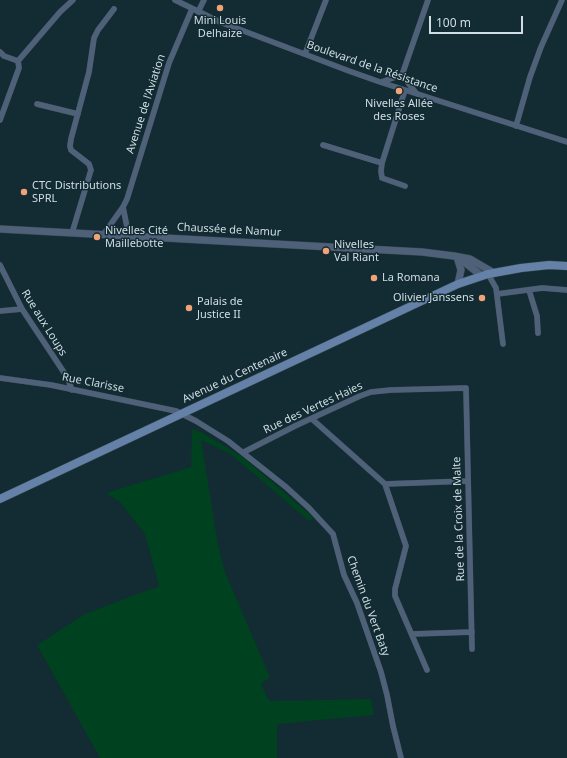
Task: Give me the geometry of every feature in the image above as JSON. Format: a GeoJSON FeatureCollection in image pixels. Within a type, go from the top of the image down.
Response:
{"type":"FeatureCollection","features":[{"type":"Feature","properties":{"kind":"main road","name":"Avenue du Centenaire"},"geometry":{"type":"LineString","coordinates":[[0,499],[458,284],[488,275],[549,265],[567,266]]}},
{"type":"Feature","properties":{"kind":"street"},"geometry":{"type":"LineString","coordinates":[[0,120],[18,73],[18,61],[60,12],[73,0]]}},
{"type":"Feature","properties":{"kind":"street","name":"Boulevard de la Résistance"},"geometry":{"type":"LineString","coordinates":[[175,0],[187,3],[192,9],[241,30],[380,82],[567,142]]}},
{"type":"Feature","properties":{"kind":"street"},"geometry":{"type":"LineString","coordinates":[[198,12],[204,0]]}},
{"type":"Feature","properties":{"kind":"street"},"geometry":{"type":"LineString","coordinates":[[305,54],[326,0]]}},
{"type":"Feature","properties":{"kind":"street"},"geometry":{"type":"LineString","coordinates":[[402,75],[428,0]]}},
{"type":"Feature","properties":{"kind":"street"},"geometry":{"type":"LineString","coordinates":[[516,126],[530,77],[541,47],[562,0]]}},
{"type":"Feature","properties":{"kind":"street"},"geometry":{"type":"LineString","coordinates":[[72,233],[90,170],[89,164],[75,154],[70,146],[89,72],[94,38],[98,30],[114,9]]}},
{"type":"Feature","properties":{"kind":"street","name":"Avenue de l'Aviation"},"geometry":{"type":"LineString","coordinates":[[103,235],[127,199],[168,63],[192,9]]}},
{"type":"Feature","properties":{"kind":"street"},"geometry":{"type":"LineString","coordinates":[[0,52],[4,56],[18,61]]}},
{"type":"Feature","properties":{"kind":"street"},"geometry":{"type":"LineString","coordinates":[[380,82],[402,75]]}},
{"type":"Feature","properties":{"kind":"street"},"geometry":{"type":"LineString","coordinates":[[402,75],[416,94]]}},
{"type":"Feature","properties":{"kind":"street"},"geometry":{"type":"LineString","coordinates":[[405,90],[382,163],[381,171],[382,178],[405,186]]}},
{"type":"Feature","properties":{"kind":"street"},"geometry":{"type":"LineString","coordinates":[[37,104],[78,114]]}},
{"type":"Feature","properties":{"kind":"street"},"geometry":{"type":"LineString","coordinates":[[323,144],[382,163]]}},
{"type":"Feature","properties":{"kind":"street"},"geometry":{"type":"LineString","coordinates":[[123,207],[129,237]]}},
{"type":"Feature","properties":{"kind":"street","name":"Chaussée de Namur"},"geometry":{"type":"LineString","coordinates":[[0,229],[413,251],[470,259],[488,275]]}},
{"type":"Feature","properties":{"kind":"street"},"geometry":{"type":"LineString","coordinates":[[457,257],[461,270],[458,284]]}},
{"type":"Feature","properties":{"kind":"street","name":"Chaussée de Namur"},"geometry":{"type":"LineString","coordinates":[[457,257],[488,275]]}},
{"type":"Feature","properties":{"kind":"street","name":"Rue aux Loups"},"geometry":{"type":"LineString","coordinates":[[0,265],[22,309],[67,377],[72,390]]}},
{"type":"Feature","properties":{"kind":"street"},"geometry":{"type":"LineString","coordinates":[[488,275],[496,288],[503,344]]}},
{"type":"Feature","properties":{"kind":"street"},"geometry":{"type":"LineString","coordinates":[[497,294],[542,288],[567,290]]}},
{"type":"Feature","properties":{"kind":"street"},"geometry":{"type":"LineString","coordinates":[[529,290],[537,316],[538,333]]}},
{"type":"Feature","properties":{"kind":"street"},"geometry":{"type":"LineString","coordinates":[[0,311],[22,309]]}},
{"type":"Feature","properties":{"kind":"street","name":"Rue Clarisse"},"geometry":{"type":"LineString","coordinates":[[0,378],[44,384],[147,404],[181,413]]}},
{"type":"Feature","properties":{"kind":"street","name":"Rue des Vertes Haies"},"geometry":{"type":"LineString","coordinates":[[244,452],[281,433],[371,392],[466,388]]}},
{"type":"Feature","properties":{"kind":"street","name":"Rue de la Croix de Malte"},"geometry":{"type":"LineString","coordinates":[[466,388],[472,649]]}},
{"type":"Feature","properties":{"kind":"street","name":"Chemin du Vert Baty"},"geometry":{"type":"LineString","coordinates":[[181,413],[244,452],[292,492],[333,534],[339,561],[344,575],[358,603],[381,672],[401,758]]}},
{"type":"Feature","properties":{"kind":"street"},"geometry":{"type":"LineString","coordinates":[[312,419],[385,484],[406,546],[395,589],[395,596],[427,670]]}},
{"type":"Feature","properties":{"kind":"street"},"geometry":{"type":"LineString","coordinates":[[385,484],[468,481]]}},
{"type":"Feature","properties":{"kind":"street"},"geometry":{"type":"LineString","coordinates":[[412,634],[472,632]]}},
{"type":"Feature","properties":{"kind":"green space"},"geometry":{"type":"Polygon","coordinates":[[[192,429],[203,433],[244,458],[314,518],[309,521],[232,455],[201,440],[218,545],[225,572],[270,677],[261,684],[269,701],[371,699],[374,715],[277,724],[277,758],[100,758],[37,645],[85,614],[159,586],[145,534],[120,502],[106,493],[191,467],[192,429]]]}},
{"type":"Feature","properties":{"kind":"place","name":"Mini Louis Delhaize"},"geometry":{"type":"Point","coordinates":[220,8]}},
{"type":"Feature","properties":{"kind":"place","name":"Nivelles Allée des Roses"},"geometry":{"type":"Point","coordinates":[399,91]}},
{"type":"Feature","properties":{"kind":"place","name":"CTC Distributions SPRL"},"geometry":{"type":"Point","coordinates":[24,192]}},
{"type":"Feature","properties":{"kind":"place","name":"Nivelles Cité Maillebotte"},"geometry":{"type":"Point","coordinates":[97,237]}},
{"type":"Feature","properties":{"kind":"place","name":"Nivelles Val Riant"},"geometry":{"type":"Point","coordinates":[326,251]}},
{"type":"Feature","properties":{"kind":"place","name":"La Romana"},"geometry":{"type":"Point","coordinates":[374,278]}},
{"type":"Feature","properties":{"kind":"place","name":"Olivier Janssens"},"geometry":{"type":"Point","coordinates":[482,298]}},
{"type":"Feature","properties":{"kind":"place","name":"Palais de Justice II"},"geometry":{"type":"Point","coordinates":[189,308]}}]}
